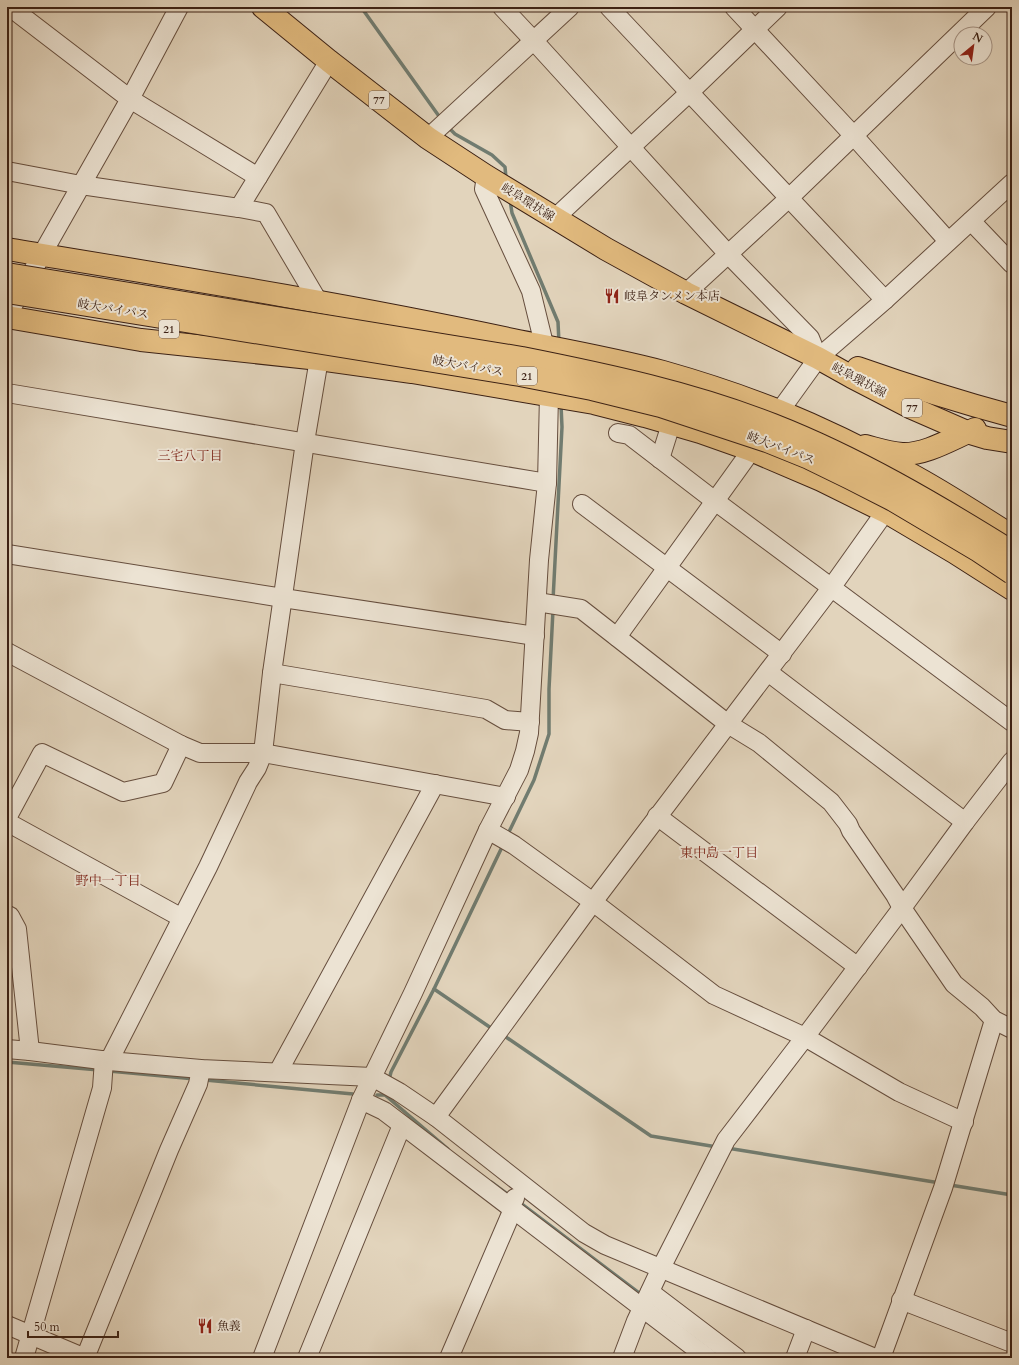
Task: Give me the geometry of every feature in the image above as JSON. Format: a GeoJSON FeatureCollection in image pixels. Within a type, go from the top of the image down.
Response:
{"type":"FeatureCollection","features":[{"type":"Feature","properties":{"kind":"main road","name":"岐阜環状線"},"geometry":{"type":"LineString","coordinates":[[263,7],[329,61],[439,128],[501,185],[606,249],[686,293],[818,358],[912,408],[967,432],[987,438],[1012,442]]}},
{"type":"Feature","properties":{"kind":"main road"},"geometry":{"type":"LineString","coordinates":[[7,249],[417,319],[546,362],[594,394],[685,408],[700,432]]}},
{"type":"Feature","properties":{"kind":"main road","name":"21"},"geometry":{"type":"LineString","coordinates":[[7,260],[135,281],[430,342]]}},
{"type":"Feature","properties":{"kind":"main road","name":"岐大バイパス"},"geometry":{"type":"LineString","coordinates":[[7,274],[430,342],[593,372],[663,389],[724,407],[766,422],[816,443],[898,484],[1012,552]]}},
{"type":"Feature","properties":{"kind":"main road","name":"岐大バイパス"},"geometry":{"type":"LineString","coordinates":[[7,292],[325,352],[436,360],[592,389],[661,406],[722,426],[809,458],[850,478],[935,524],[1012,573]]}},
{"type":"Feature","properties":{"kind":"main road","name":"21"},"geometry":{"type":"LineString","coordinates":[[7,306],[120,324],[325,352],[412,372],[549,395],[594,394],[671,424],[700,432],[751,450],[821,480],[884,512],[954,552],[1012,589]]}},
{"type":"Feature","properties":{"kind":"main road","name":"21"},"geometry":{"type":"LineString","coordinates":[[7,317],[141,340],[325,352]]}},
{"type":"Feature","properties":{"kind":"main road"},"geometry":{"type":"LineString","coordinates":[[546,362],[604,358],[672,375],[724,391],[780,412],[841,438],[910,473],[1012,536]]}},
{"type":"Feature","properties":{"kind":"main road","name":"岐阜環状線"},"geometry":{"type":"LineString","coordinates":[[818,358],[842,363],[960,402],[1012,417]]}},
{"type":"Feature","properties":{"kind":"main road"},"geometry":{"type":"LineString","coordinates":[[841,438],[888,452],[911,454],[924,451],[995,420],[1012,417]]}},
{"type":"Feature","properties":{"kind":"street"},"geometry":{"type":"LineString","coordinates":[[10,7],[130,99],[258,177]]}},
{"type":"Feature","properties":{"kind":"street"},"geometry":{"type":"LineString","coordinates":[[7,317],[130,99],[179,7]]}},
{"type":"Feature","properties":{"kind":"street"},"geometry":{"type":"LineString","coordinates":[[502,7],[534,40],[728,254],[810,338],[818,358]]}},
{"type":"Feature","properties":{"kind":"street"},"geometry":{"type":"LineString","coordinates":[[439,128],[570,7]]}},
{"type":"Feature","properties":{"kind":"street"},"geometry":{"type":"LineString","coordinates":[[609,7],[885,300]]}},
{"type":"Feature","properties":{"kind":"street"},"geometry":{"type":"LineString","coordinates":[[734,7],[854,136],[948,241]]}},
{"type":"Feature","properties":{"kind":"street"},"geometry":{"type":"LineString","coordinates":[[555,218],[690,92],[754,28],[778,7]]}},
{"type":"Feature","properties":{"kind":"street"},"geometry":{"type":"LineString","coordinates":[[686,293],[789,198],[987,7]]}},
{"type":"Feature","properties":{"kind":"street"},"geometry":{"type":"LineString","coordinates":[[239,208],[329,61]]}},
{"type":"Feature","properties":{"kind":"street"},"geometry":{"type":"LineString","coordinates":[[7,172],[81,185],[266,213],[318,301]]}},
{"type":"Feature","properties":{"kind":"street"},"geometry":{"type":"LineString","coordinates":[[617,637],[818,358],[885,300],[1012,183]]}},
{"type":"Feature","properties":{"kind":"street"},"geometry":{"type":"LineString","coordinates":[[262,1358],[361,1100],[376,1079],[413,993],[500,837],[506,797],[519,770],[525,752],[530,722],[535,636],[548,604],[539,560],[547,483],[549,395],[546,362],[531,291],[484,189],[501,185]]}},
{"type":"Feature","properties":{"kind":"street"},"geometry":{"type":"LineString","coordinates":[[971,220],[1012,264]]}},
{"type":"Feature","properties":{"kind":"street"},"geometry":{"type":"LineString","coordinates":[[24,1358],[102,1088],[105,1065],[208,867],[248,782],[257,768],[263,754],[272,674],[306,442],[325,352]]}},
{"type":"Feature","properties":{"kind":"street"},"geometry":{"type":"LineString","coordinates":[[7,393],[547,483]]}},
{"type":"Feature","properties":{"kind":"street"},"geometry":{"type":"LineString","coordinates":[[660,459],[671,424]]}},
{"type":"Feature","properties":{"kind":"street"},"geometry":{"type":"LineString","coordinates":[[618,433],[629,435],[831,588],[1012,722]]}},
{"type":"Feature","properties":{"kind":"street"},"geometry":{"type":"LineString","coordinates":[[582,504],[782,654]]}},
{"type":"Feature","properties":{"kind":"street"},"geometry":{"type":"LineString","coordinates":[[436,1116],[657,816],[831,588],[884,512]]}},
{"type":"Feature","properties":{"kind":"street"},"geometry":{"type":"LineString","coordinates":[[7,554],[535,636]]}},
{"type":"Feature","properties":{"kind":"street"},"geometry":{"type":"LineString","coordinates":[[548,604],[580,609],[728,724],[759,743],[831,802],[848,824],[851,831],[895,895],[902,908],[954,984],[982,1007],[994,1020],[1012,1029]]}},
{"type":"Feature","properties":{"kind":"street"},"geometry":{"type":"LineString","coordinates":[[7,652],[181,746],[200,753],[263,754],[506,797]]}},
{"type":"Feature","properties":{"kind":"street"},"geometry":{"type":"LineString","coordinates":[[768,672],[965,822]]}},
{"type":"Feature","properties":{"kind":"street"},"geometry":{"type":"LineString","coordinates":[[272,674],[486,709],[505,720],[530,722]]}},
{"type":"Feature","properties":{"kind":"street"},"geometry":{"type":"LineString","coordinates":[[7,818],[42,753],[123,792],[163,783],[181,746]]}},
{"type":"Feature","properties":{"kind":"street"},"geometry":{"type":"LineString","coordinates":[[622,1358],[661,1268],[722,1147],[1012,761]]}},
{"type":"Feature","properties":{"kind":"street"},"geometry":{"type":"LineString","coordinates":[[278,1072],[435,784]]}},
{"type":"Feature","properties":{"kind":"street"},"geometry":{"type":"LineString","coordinates":[[657,816],[858,967]]}},
{"type":"Feature","properties":{"kind":"street"},"geometry":{"type":"LineString","coordinates":[[7,822],[182,918]]}},
{"type":"Feature","properties":{"kind":"street"},"geometry":{"type":"LineString","coordinates":[[500,837],[593,902],[714,995],[805,1038],[899,1092],[964,1122]]}},
{"type":"Feature","properties":{"kind":"street"},"geometry":{"type":"LineString","coordinates":[[7,915],[10,916],[17,929],[30,1051]]}},
{"type":"Feature","properties":{"kind":"street"},"geometry":{"type":"LineString","coordinates":[[881,1358],[944,1186],[994,1020]]}},
{"type":"Feature","properties":{"kind":"street"},"geometry":{"type":"LineString","coordinates":[[7,1049],[30,1051],[105,1065],[199,1075],[278,1072],[376,1079],[436,1116],[516,1197],[647,1299],[737,1358]]}},
{"type":"Feature","properties":{"kind":"street"},"geometry":{"type":"LineString","coordinates":[[7,1325],[85,1358],[199,1075]]}},
{"type":"Feature","properties":{"kind":"street"},"geometry":{"type":"LineString","coordinates":[[361,1100],[384,1111],[402,1125],[516,1197],[605,1245],[874,1358]]}},
{"type":"Feature","properties":{"kind":"street"},"geometry":{"type":"LineString","coordinates":[[307,1358],[402,1125]]}},
{"type":"Feature","properties":{"kind":"street"},"geometry":{"type":"LineString","coordinates":[[449,1358],[516,1197]]}},
{"type":"Feature","properties":{"kind":"street"},"geometry":{"type":"LineString","coordinates":[[647,1299],[708,1358]]}},
{"type":"Feature","properties":{"kind":"street"},"geometry":{"type":"LineString","coordinates":[[901,1300],[1012,1343]]}},
{"type":"Feature","properties":{"kind":"street"},"geometry":{"type":"LineString","coordinates":[[795,1358],[806,1329]]}},
{"type":"Feature","properties":{"kind":"waterway"},"geometry":{"type":"LineString","coordinates":[[361,7],[441,119]]}},
{"type":"Feature","properties":{"kind":"waterway"},"geometry":{"type":"LineString","coordinates":[[448,127],[455,134],[492,155],[505,167],[506,178]]}},
{"type":"Feature","properties":{"kind":"waterway"},"geometry":{"type":"LineString","coordinates":[[510,200],[512,213],[558,322],[559,343]]}},
{"type":"Feature","properties":{"kind":"waterway"},"geometry":{"type":"LineString","coordinates":[[553,600],[562,427],[561,405]]}},
{"type":"Feature","properties":{"kind":"waterway"},"geometry":{"type":"LineString","coordinates":[[507,836],[534,780],[549,734],[549,689],[553,610]]}},
{"type":"Feature","properties":{"kind":"waterway"},"geometry":{"type":"LineString","coordinates":[[389,1080],[391,1072],[434,989],[503,845]]}},
{"type":"Feature","properties":{"kind":"waterway"},"geometry":{"type":"LineString","coordinates":[[434,989],[494,1030]]}},
{"type":"Feature","properties":{"kind":"waterway"},"geometry":{"type":"LineString","coordinates":[[503,1035],[651,1136],[717,1147]]}},
{"type":"Feature","properties":{"kind":"waterway"},"geometry":{"type":"LineString","coordinates":[[7,1062],[99,1070]]}},
{"type":"Feature","properties":{"kind":"waterway"},"geometry":{"type":"LineString","coordinates":[[109,1071],[195,1079]]}},
{"type":"Feature","properties":{"kind":"waterway"},"geometry":{"type":"LineString","coordinates":[[205,1080],[353,1094]]}},
{"type":"Feature","properties":{"kind":"waterway"},"geometry":{"type":"LineString","coordinates":[[377,1095],[385,1095],[448,1149]]}},
{"type":"Feature","properties":{"kind":"waterway"},"geometry":{"type":"LineString","coordinates":[[727,1148],[940,1183]]}},
{"type":"Feature","properties":{"kind":"waterway"},"geometry":{"type":"LineString","coordinates":[[491,1182],[510,1196]]}},
{"type":"Feature","properties":{"kind":"waterway"},"geometry":{"type":"LineString","coordinates":[[950,1185],[1012,1195]]}},
{"type":"Feature","properties":{"kind":"waterway"},"geometry":{"type":"LineString","coordinates":[[519,1202],[643,1296]]}},
{"type":"Feature","properties":{"kind":"place","name":"岐阜タンメン本店"},"geometry":{"type":"Point","coordinates":[612,296]}},
{"type":"Feature","properties":{"kind":"place","name":"魚義"},"geometry":{"type":"Point","coordinates":[205,1326]}},
{"type":"Feature","properties":{"kind":"district","name":"三宅八丁目"},"geometry":{"type":"Point","coordinates":[190,456]}},
{"type":"Feature","properties":{"kind":"district","name":"東中島一丁目"},"geometry":{"type":"Point","coordinates":[719,853]}},
{"type":"Feature","properties":{"kind":"district","name":"野中一丁目"},"geometry":{"type":"Point","coordinates":[108,881]}}]}
